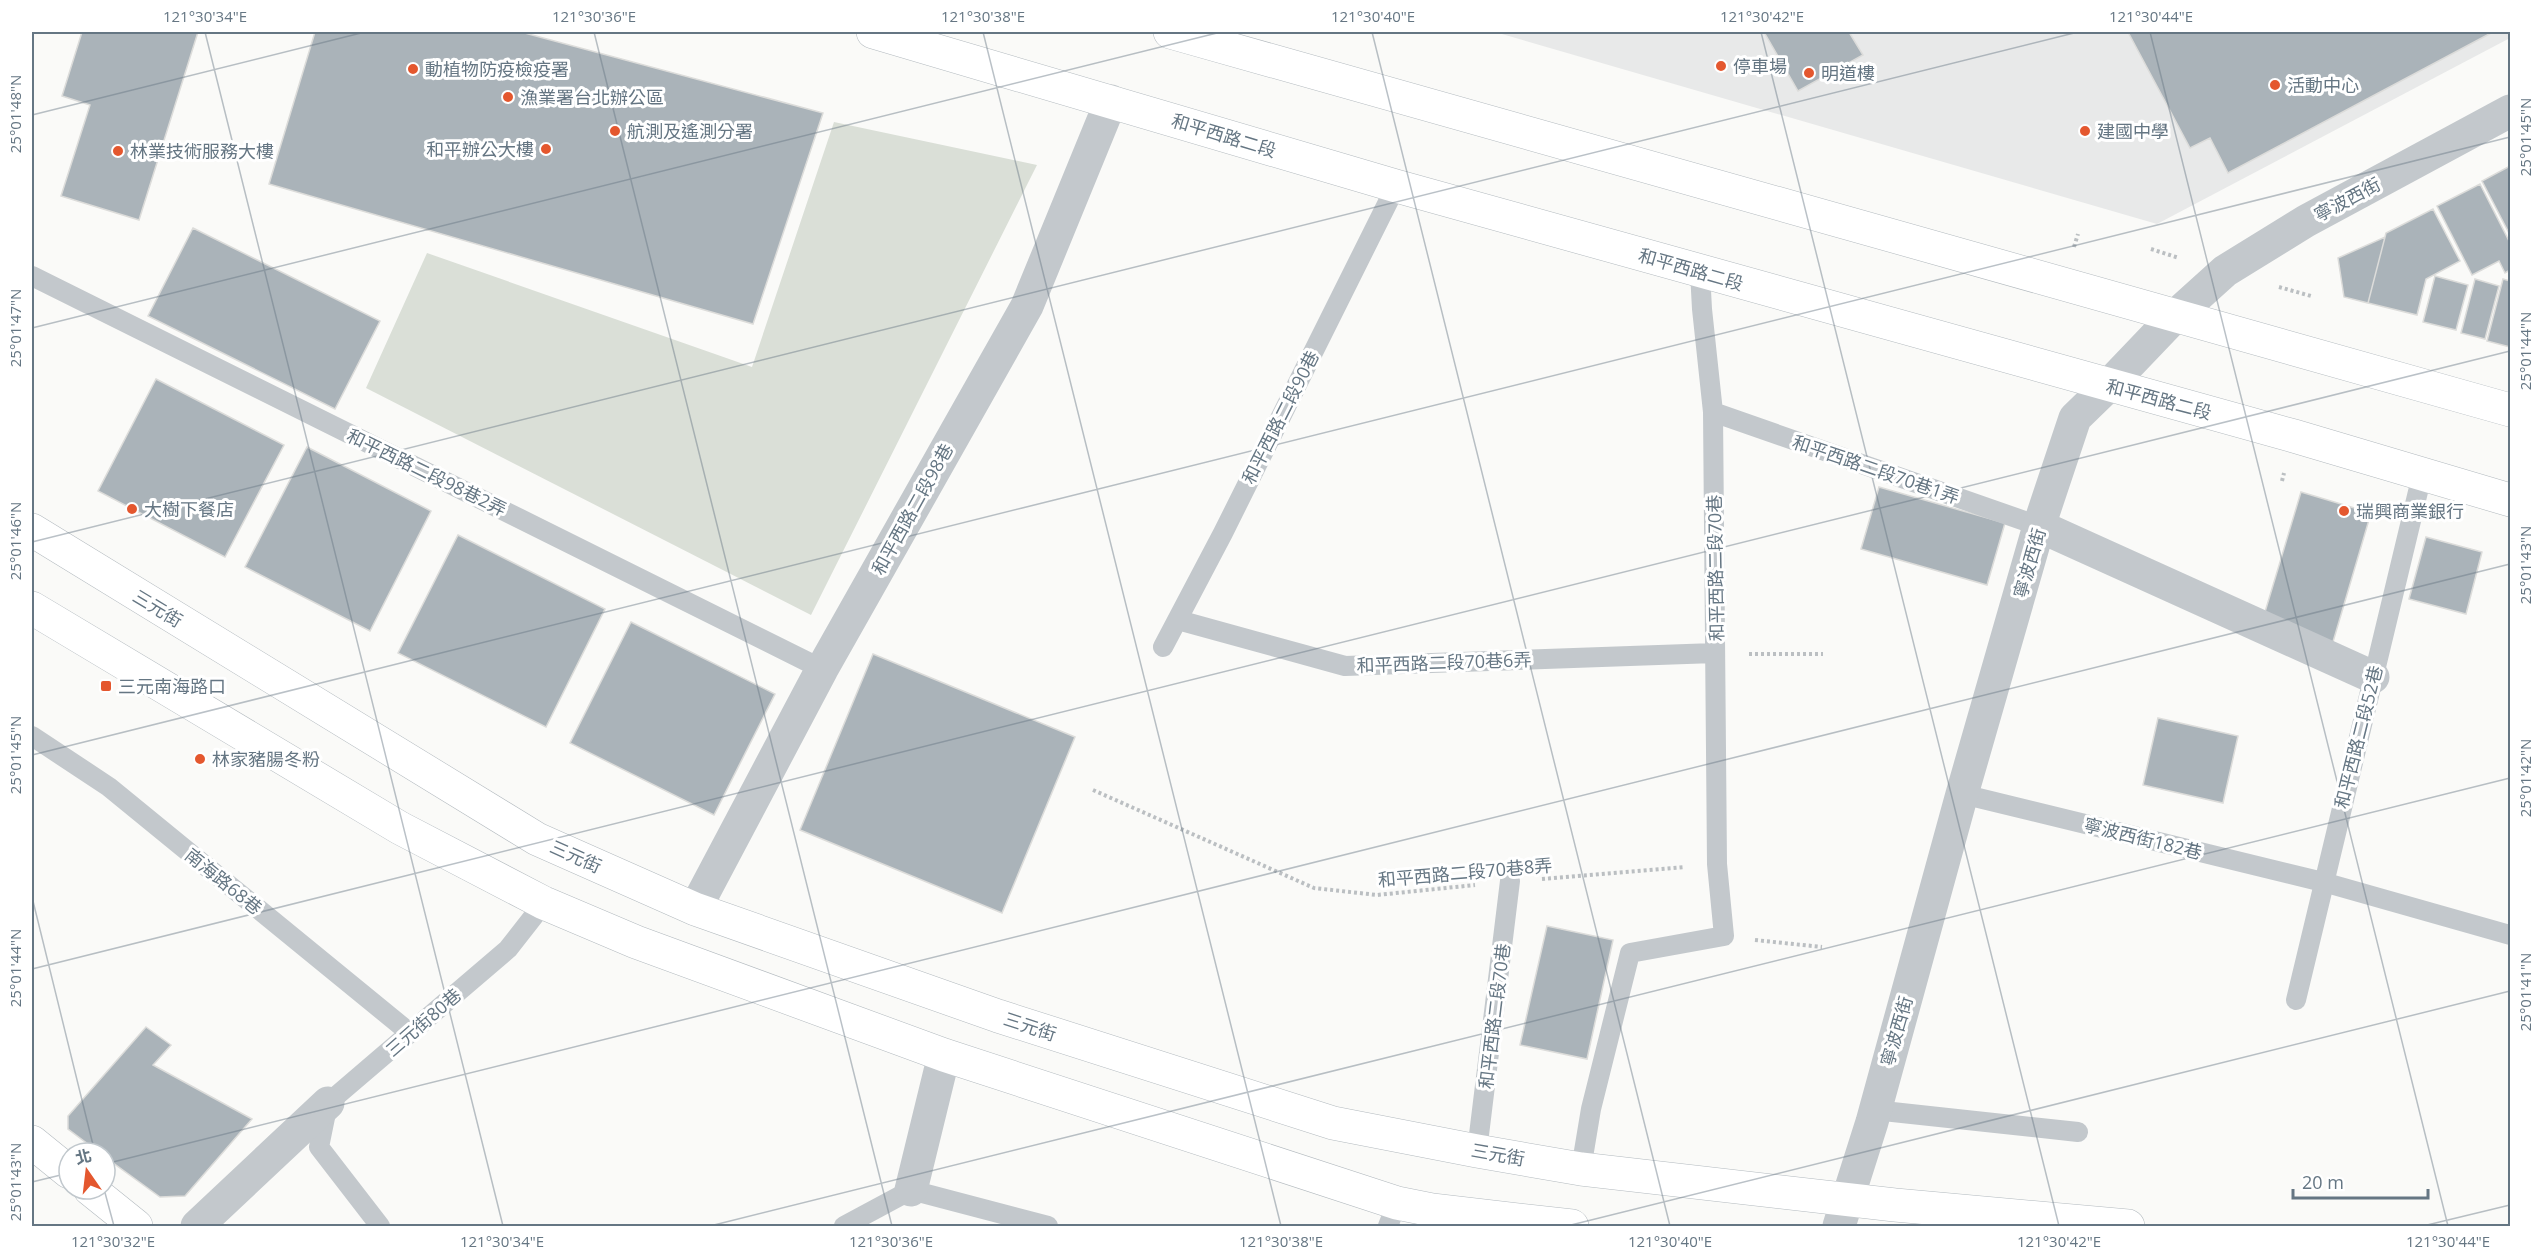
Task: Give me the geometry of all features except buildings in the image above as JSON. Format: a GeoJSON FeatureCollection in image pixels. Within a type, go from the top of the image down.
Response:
{"type":"FeatureCollection","features":[{"type":"Feature","properties":{"kind":"street","name":"和平西路二段"},"geometry":{"type":"LineString","coordinates":[[873,32],[1396,186],[2294,436],[2511,500]]}},
{"type":"Feature","properties":{"kind":"street"},"geometry":{"type":"LineString","coordinates":[[1170,32],[2174,317],[2511,410]]}},
{"type":"Feature","properties":{"kind":"street","name":"和平西路二段98巷"},"geometry":{"type":"LineString","coordinates":[[695,909],[822,669],[1027,306],[1111,101]]}},
{"type":"Feature","properties":{"kind":"street","name":"寧波西街"},"geometry":{"type":"LineString","coordinates":[[1843,1213],[2039,526],[2075,418],[2174,317],[2225,271],[2296,227],[2511,111]]}},
{"type":"Feature","properties":{"kind":"street"},"geometry":{"type":"LineString","coordinates":[[2039,526],[2373,677]]}},
{"type":"Feature","properties":{"kind":"street","name":"三元街"},"geometry":{"type":"LineString","coordinates":[[32,530],[537,839],[695,909],[988,1013],[1333,1123],[1477,1151],[1843,1213],[1895,1205],[2128,1227]]}},
{"type":"Feature","properties":{"kind":"street"},"geometry":{"type":"LineString","coordinates":[[32,608],[400,828],[544,903],[636,942],[1392,1215],[1432,1210],[1572,1227]]}},
{"type":"Feature","properties":{"kind":"street"},"geometry":{"type":"LineString","coordinates":[[911,1190],[944,1055]]}},
{"type":"Feature","properties":{"kind":"street"},"geometry":{"type":"LineString","coordinates":[[196,1227],[328,1103]]}},
{"type":"Feature","properties":{"kind":"street"},"geometry":{"type":"LineString","coordinates":[[32,1142],[57,1162]]}},
{"type":"Feature","properties":{"kind":"street"},"geometry":{"type":"LineString","coordinates":[[105,1201],[136,1227]]}},
{"type":"Feature","properties":{"kind":"lane","name":"和平西路二段90巷"},"geometry":{"type":"LineString","coordinates":[[1163,647],[1396,186]]}},
{"type":"Feature","properties":{"kind":"lane","name":"和平西路二段70巷"},"geometry":{"type":"LineString","coordinates":[[1700,272],[1713,412],[1717,864],[1724,936]]}},
{"type":"Feature","properties":{"kind":"lane","name":"和平西路二段98巷2弄"},"geometry":{"type":"LineString","coordinates":[[32,276],[822,669]]}},
{"type":"Feature","properties":{"kind":"lane","name":"和平西路二段70巷1弄"},"geometry":{"type":"LineString","coordinates":[[1713,412],[2039,526]]}},
{"type":"Feature","properties":{"kind":"lane","name":"和平西路二段52巷"},"geometry":{"type":"LineString","coordinates":[[2296,1000],[2422,475]]}},
{"type":"Feature","properties":{"kind":"lane","name":"和平西路二段70巷6弄"},"geometry":{"type":"LineString","coordinates":[[1178,620],[1345,666],[1716,653]]}},
{"type":"Feature","properties":{"kind":"lane","name":"南海路68巷"},"geometry":{"type":"LineString","coordinates":[[32,736],[109,787],[410,1033]]}},
{"type":"Feature","properties":{"kind":"lane","name":"寧波西街182巷"},"geometry":{"type":"LineString","coordinates":[[1962,794],[2323,882],[2511,935]]}},
{"type":"Feature","properties":{"kind":"lane","name":"和平西路二段70巷"},"geometry":{"type":"LineString","coordinates":[[1477,1151],[1510,881]]}},
{"type":"Feature","properties":{"kind":"lane","name":"三元街80巷"},"geometry":{"type":"LineString","coordinates":[[328,1103],[508,949],[544,903]]}},
{"type":"Feature","properties":{"kind":"lane"},"geometry":{"type":"LineString","coordinates":[[1581,1169],[1591,1109],[1630,953],[1724,936]]}},
{"type":"Feature","properties":{"kind":"lane"},"geometry":{"type":"LineString","coordinates":[[328,1103],[319,1147],[380,1227]]}},
{"type":"Feature","properties":{"kind":"lane"},"geometry":{"type":"LineString","coordinates":[[1874,1110],[2079,1132]]}},
{"type":"Feature","properties":{"kind":"lane"},"geometry":{"type":"LineString","coordinates":[[844,1227],[911,1190],[1048,1227]]}},
{"type":"Feature","properties":{"kind":"path"},"geometry":{"type":"LineString","coordinates":[[1716,653],[1823,654]]}},
{"type":"Feature","properties":{"kind":"path","name":"和平西路二段70巷8弄"},"geometry":{"type":"LineString","coordinates":[[1093,790],[1314,888],[1377,895],[1510,881],[1717,864]]}},
{"type":"Feature","properties":{"kind":"path"},"geometry":{"type":"LineString","coordinates":[[1724,936],[1822,947]]}},
{"type":"Feature","properties":{"kind":"shaded area","name":"建國中學"},"geometry":{"type":"Polygon","coordinates":[[[1495,32],[2510,32],[2510,38],[2157,224],[1495,32]]]}},
{"type":"Feature","properties":{"kind":"shaded area"},"geometry":{"type":"Polygon","coordinates":[[[834,122],[1037,165],[811,615],[366,388],[427,253],[752,367],[834,122]]]}},
{"type":"Feature","properties":{"kind":"place","name":"停車場"},"geometry":{"type":"Point","coordinates":[1721,66]}},
{"type":"Feature","properties":{"kind":"place","name":"動植物防疫檢疫署"},"geometry":{"type":"Point","coordinates":[413,69]}},
{"type":"Feature","properties":{"kind":"place","name":"明道樓"},"geometry":{"type":"Point","coordinates":[1809,73]}},
{"type":"Feature","properties":{"kind":"place","name":"活動中心"},"geometry":{"type":"Point","coordinates":[2275,85]}},
{"type":"Feature","properties":{"kind":"place","name":"漁業署台北辦公區"},"geometry":{"type":"Point","coordinates":[508,97]}},
{"type":"Feature","properties":{"kind":"place","name":"航測及遙測分署"},"geometry":{"type":"Point","coordinates":[615,131]}},
{"type":"Feature","properties":{"kind":"place","name":"建國中學"},"geometry":{"type":"Point","coordinates":[2085,131]}},
{"type":"Feature","properties":{"kind":"place","name":"和平辦公大樓"},"geometry":{"type":"Point","coordinates":[546,149]}},
{"type":"Feature","properties":{"kind":"place","name":"林業技術服務大樓"},"geometry":{"type":"Point","coordinates":[118,151]}},
{"type":"Feature","properties":{"kind":"place","name":"大樹下餐店"},"geometry":{"type":"Point","coordinates":[132,509]}},
{"type":"Feature","properties":{"kind":"place","name":"瑞興商業銀行"},"geometry":{"type":"Point","coordinates":[2344,511]}},
{"type":"Feature","properties":{"kind":"place","name":"三元南海路口"},"geometry":{"type":"Point","coordinates":[106,686]}},
{"type":"Feature","properties":{"kind":"place","name":"林家豬腸冬粉"},"geometry":{"type":"Point","coordinates":[200,759]}}]}
